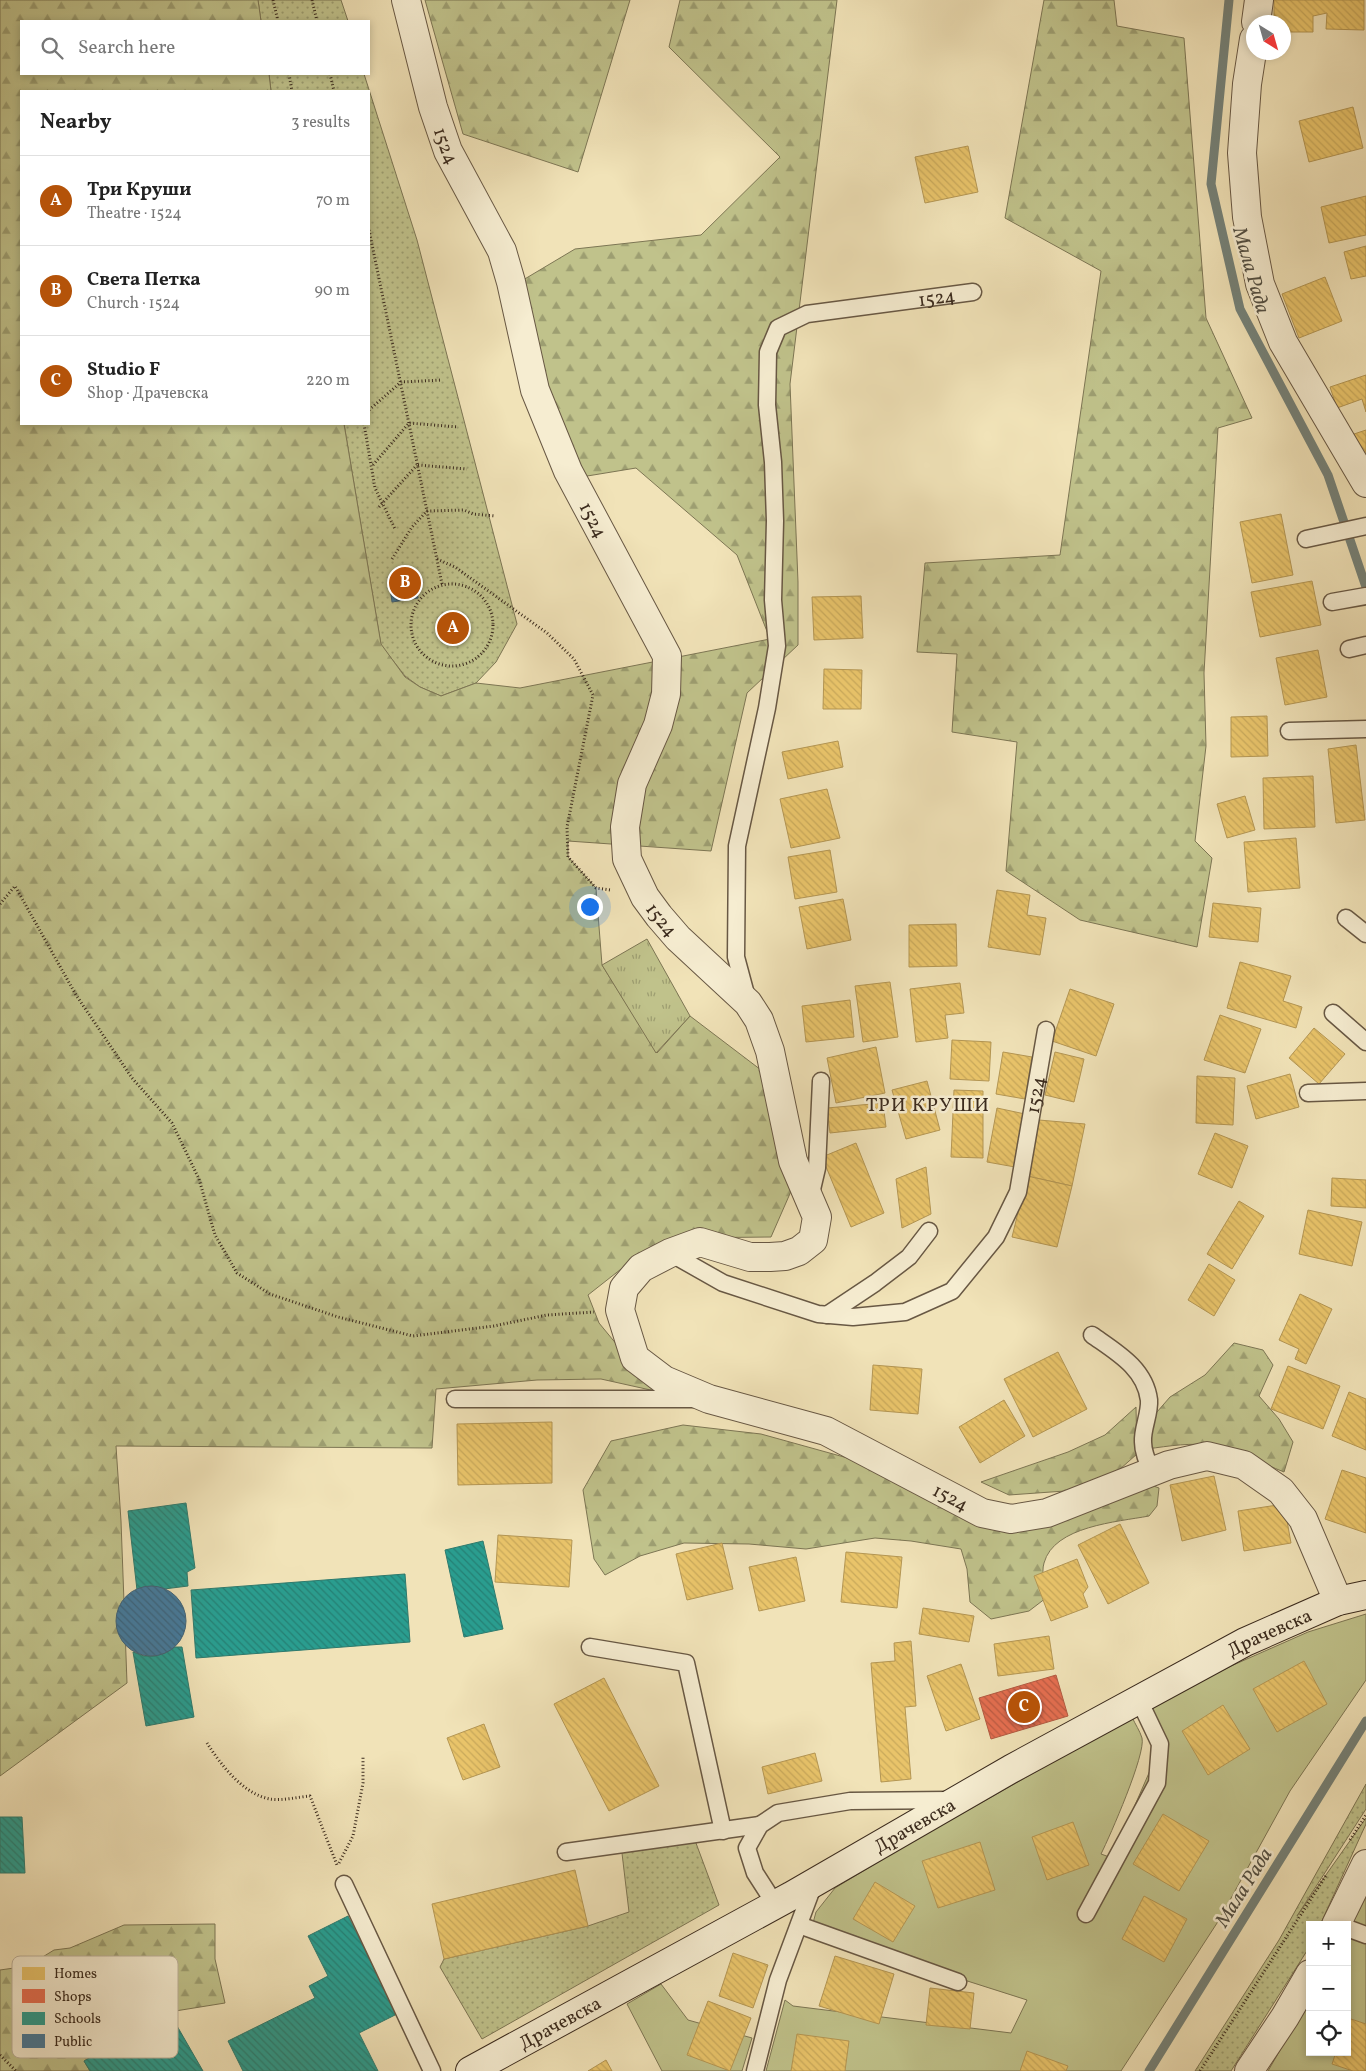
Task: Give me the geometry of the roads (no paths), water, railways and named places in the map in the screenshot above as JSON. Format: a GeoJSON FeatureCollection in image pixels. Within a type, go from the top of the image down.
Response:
{"type":"FeatureCollection","features":[{"type":"Feature","properties":{"kind":"street","name":"1524"},"geometry":{"type":"LineString","coordinates":[[406,0],[433,106],[448,151],[502,251],[511,282],[535,390],[568,471],[667,656],[666,694],[658,725],[632,784],[626,827],[627,859],[645,897],[678,938],[748,1003],[759,1020],[770,1051],[793,1161],[817,1216],[813,1240],[799,1251],[785,1256],[750,1257],[700,1242],[670,1253],[641,1268],[624,1288],[620,1310],[635,1358],[664,1380],[709,1399],[826,1431],[982,1514],[1011,1520],[1047,1513],[1169,1465],[1207,1456],[1244,1464],[1281,1492],[1303,1519],[1338,1601]]}},
{"type":"Feature","properties":{"kind":"street"},"geometry":{"type":"LineString","coordinates":[[1257,15],[1259,0]]}},
{"type":"Feature","properties":{"kind":"street"},"geometry":{"type":"LineString","coordinates":[[1251,60],[1242,153],[1247,217],[1260,284],[1283,342],[1366,483]]}},
{"type":"Feature","properties":{"kind":"street","name":"Драчевска"},"geometry":{"type":"LineString","coordinates":[[488,2067],[635,1979],[775,1904],[956,1800],[1245,1642],[1338,1601],[1366,1595]]}},
{"type":"Feature","properties":{"kind":"street"},"geometry":{"type":"LineString","coordinates":[[1342,1921],[1366,1864]]}},
{"type":"Feature","properties":{"kind":"street"},"geometry":{"type":"LineString","coordinates":[[1249,2071],[1285,2017],[1306,1981]]}},
{"type":"Feature","properties":{"kind":"lane","name":"1524"},"geometry":{"type":"LineString","coordinates":[[748,1003],[736,957],[737,846],[777,646],[772,600],[775,521],[773,462],[768,405],[768,352],[778,328],[807,314],[972,292]]}},
{"type":"Feature","properties":{"kind":"lane"},"geometry":{"type":"LineString","coordinates":[[1306,539],[1362,527]]}},
{"type":"Feature","properties":{"kind":"lane"},"geometry":{"type":"LineString","coordinates":[[1332,602],[1362,597]]}},
{"type":"Feature","properties":{"kind":"lane"},"geometry":{"type":"LineString","coordinates":[[1349,649],[1366,645]]}},
{"type":"Feature","properties":{"kind":"lane"},"geometry":{"type":"LineString","coordinates":[[1289,730],[1366,729]]}},
{"type":"Feature","properties":{"kind":"lane"},"geometry":{"type":"LineString","coordinates":[[1346,918],[1366,934]]}},
{"type":"Feature","properties":{"kind":"lane"},"geometry":{"type":"LineString","coordinates":[[1333,1013],[1366,1042]]}},
{"type":"Feature","properties":{"kind":"lane","name":"1524"},"geometry":{"type":"LineString","coordinates":[[670,1253],[723,1283],[818,1314],[853,1317],[905,1312],[952,1292],[996,1237],[1018,1192],[1046,1030]]}},
{"type":"Feature","properties":{"kind":"lane"},"geometry":{"type":"LineString","coordinates":[[810,1200],[817,1168],[821,1081]]}},
{"type":"Feature","properties":{"kind":"lane"},"geometry":{"type":"LineString","coordinates":[[1308,1093],[1366,1091]]}},
{"type":"Feature","properties":{"kind":"lane"},"geometry":{"type":"LineString","coordinates":[[827,1315],[875,1283],[909,1257],[929,1231]]}},
{"type":"Feature","properties":{"kind":"lane"},"geometry":{"type":"LineString","coordinates":[[1092,1335],[1128,1360],[1142,1378],[1149,1401],[1143,1442],[1146,1458],[1152,1472]]}},
{"type":"Feature","properties":{"kind":"lane"},"geometry":{"type":"LineString","coordinates":[[455,1399],[709,1399]]}},
{"type":"Feature","properties":{"kind":"lane"},"geometry":{"type":"LineString","coordinates":[[590,1648],[686,1663],[723,1830]]}},
{"type":"Feature","properties":{"kind":"lane"},"geometry":{"type":"LineString","coordinates":[[1086,1914],[1156,1783],[1160,1744],[1139,1700]]}},
{"type":"Feature","properties":{"kind":"lane"},"geometry":{"type":"LineString","coordinates":[[566,1852],[760,1825],[778,1813],[850,1801],[956,1800]]}},
{"type":"Feature","properties":{"kind":"lane"},"geometry":{"type":"LineString","coordinates":[[760,1825],[747,1848],[754,1873],[775,1904]]}},
{"type":"Feature","properties":{"kind":"lane"},"geometry":{"type":"LineString","coordinates":[[755,2071],[778,1980],[815,1881]]}},
{"type":"Feature","properties":{"kind":"lane"},"geometry":{"type":"LineString","coordinates":[[344,1884],[432,2071]]}},
{"type":"Feature","properties":{"kind":"lane"},"geometry":{"type":"LineString","coordinates":[[799,1925],[958,1982]]}},
{"type":"Feature","properties":{"kind":"lane"},"geometry":{"type":"LineString","coordinates":[[1351,1929],[1366,1935]]}},
{"type":"Feature","properties":{"kind":"waterway","name":"Мала Рада"},"geometry":{"type":"LineString","coordinates":[[1229,0],[1211,184],[1240,309],[1328,475],[1366,587]]}},
{"type":"Feature","properties":{"kind":"waterway","name":"Мала Рада"},"geometry":{"type":"LineString","coordinates":[[1149,2071],[1366,1721]]}},
{"type":"Feature","properties":{"kind":"place","name":"Света Петка"},"geometry":{"type":"Point","coordinates":[405,583]}},
{"type":"Feature","properties":{"kind":"place","name":"Три Круши"},"geometry":{"type":"Point","coordinates":[453,628]}},
{"type":"Feature","properties":{"kind":"place","name":"Studio F"},"geometry":{"type":"Point","coordinates":[1024,1707]}},
{"type":"Feature","properties":{"kind":"district","name":"ТРИ КРУШИ"},"geometry":{"type":"Point","coordinates":[928,1104]}}]}
